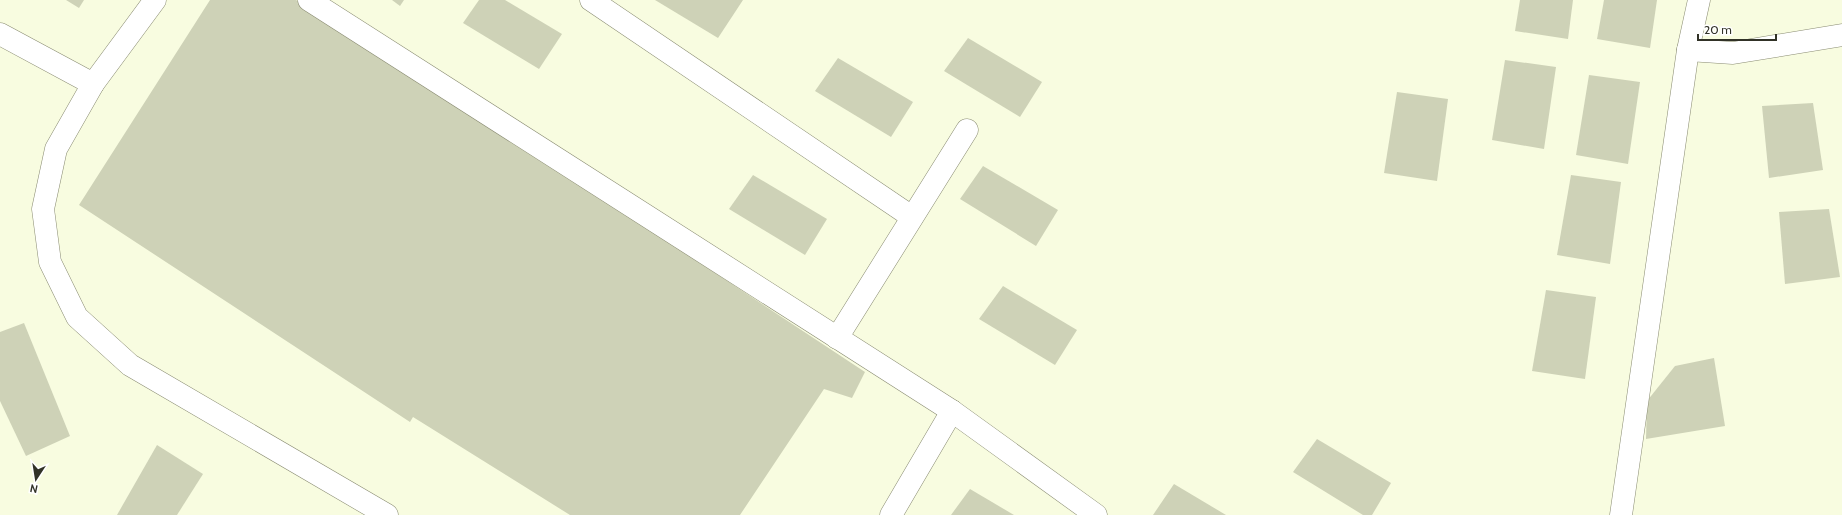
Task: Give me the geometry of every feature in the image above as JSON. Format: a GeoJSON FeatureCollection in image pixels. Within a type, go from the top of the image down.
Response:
{"type":"FeatureCollection","features":[{"type":"Feature","properties":{"kind":"street"},"geometry":{"type":"LineString","coordinates":[[155,0],[93,84],[56,149],[43,209],[50,262],[77,317],[130,365],[387,515]]}},
{"type":"Feature","properties":{"kind":"street"},"geometry":{"type":"LineString","coordinates":[[310,0],[952,411],[1096,515]]}},
{"type":"Feature","properties":{"kind":"street"},"geometry":{"type":"LineString","coordinates":[[591,0],[912,218]]}},
{"type":"Feature","properties":{"kind":"street"},"geometry":{"type":"LineString","coordinates":[[1621,515],[1688,50],[1699,0]]}},
{"type":"Feature","properties":{"kind":"street"},"geometry":{"type":"LineString","coordinates":[[0,34],[93,84]]}},
{"type":"Feature","properties":{"kind":"street"},"geometry":{"type":"LineString","coordinates":[[1688,50],[1733,53],[1842,35]]}},
{"type":"Feature","properties":{"kind":"street"},"geometry":{"type":"LineString","coordinates":[[837,338],[967,130]]}},
{"type":"Feature","properties":{"kind":"street"},"geometry":{"type":"LineString","coordinates":[[891,515],[952,411]]}},
{"type":"Feature","properties":{"kind":"building"},"geometry":{"type":"Polygon","coordinates":[[[66,0],[84,0],[79,8],[66,0]]]}},
{"type":"Feature","properties":{"kind":"building"},"geometry":{"type":"Polygon","coordinates":[[[210,0],[296,0],[555,167],[865,372],[852,398],[824,389],[740,515],[570,515],[413,417],[410,422],[79,205],[210,0]]]}},
{"type":"Feature","properties":{"kind":"building"},"geometry":{"type":"Polygon","coordinates":[[[392,0],[404,0],[400,6],[392,0]]]}},
{"type":"Feature","properties":{"kind":"building"},"geometry":{"type":"Polygon","coordinates":[[[479,0],[505,0],[562,34],[539,69],[463,23],[479,0]]]}},
{"type":"Feature","properties":{"kind":"building"},"geometry":{"type":"Polygon","coordinates":[[[655,0],[743,0],[718,38],[655,0]]]}},
{"type":"Feature","properties":{"kind":"building"},"geometry":{"type":"Polygon","coordinates":[[[1520,0],[1573,0],[1568,39],[1515,31],[1520,0]]]}},
{"type":"Feature","properties":{"kind":"building"},"geometry":{"type":"Polygon","coordinates":[[[1604,0],[1657,0],[1650,48],[1597,39],[1604,0]]]}},
{"type":"Feature","properties":{"kind":"building"},"geometry":{"type":"Polygon","coordinates":[[[968,38],[1042,82],[1020,117],[944,71],[968,38]]]}},
{"type":"Feature","properties":{"kind":"building"},"geometry":{"type":"Polygon","coordinates":[[[838,58],[913,102],[891,137],[815,91],[838,58]]]}},
{"type":"Feature","properties":{"kind":"building"},"geometry":{"type":"Polygon","coordinates":[[[1505,60],[1556,67],[1544,149],[1492,140],[1505,60]]]}},
{"type":"Feature","properties":{"kind":"building"},"geometry":{"type":"Polygon","coordinates":[[[1589,75],[1640,82],[1628,164],[1576,155],[1589,75]]]}},
{"type":"Feature","properties":{"kind":"building"},"geometry":{"type":"Polygon","coordinates":[[[1397,92],[1448,99],[1437,181],[1384,173],[1397,92]]]}},
{"type":"Feature","properties":{"kind":"building"},"geometry":{"type":"Polygon","coordinates":[[[1813,103],[1823,170],[1769,178],[1762,106],[1813,103]]]}},
{"type":"Feature","properties":{"kind":"building"},"geometry":{"type":"Polygon","coordinates":[[[983,166],[1058,210],[1036,246],[960,199],[983,166]]]}},
{"type":"Feature","properties":{"kind":"building"},"geometry":{"type":"Polygon","coordinates":[[[753,175],[827,219],[805,255],[729,209],[753,175]]]}},
{"type":"Feature","properties":{"kind":"building"},"geometry":{"type":"Polygon","coordinates":[[[1571,175],[1621,182],[1610,264],[1557,255],[1571,175]]]}},
{"type":"Feature","properties":{"kind":"building"},"geometry":{"type":"Polygon","coordinates":[[[1829,209],[1840,277],[1785,284],[1779,212],[1829,209]]]}},
{"type":"Feature","properties":{"kind":"building"},"geometry":{"type":"Polygon","coordinates":[[[1003,286],[1077,330],[1055,365],[979,319],[1003,286]]]}},
{"type":"Feature","properties":{"kind":"building"},"geometry":{"type":"Polygon","coordinates":[[[1546,290],[1596,297],[1585,379],[1532,371],[1546,290]]]}},
{"type":"Feature","properties":{"kind":"building"},"geometry":{"type":"Polygon","coordinates":[[[24,323],[70,436],[26,456],[0,401],[0,332],[24,323]]]}},
{"type":"Feature","properties":{"kind":"building"},"geometry":{"type":"Polygon","coordinates":[[[1714,358],[1725,426],[1646,439],[1647,401],[1675,366],[1714,358]]]}},
{"type":"Feature","properties":{"kind":"building"},"geometry":{"type":"Polygon","coordinates":[[[1317,439],[1391,483],[1372,515],[1363,515],[1293,472],[1317,439]]]}},
{"type":"Feature","properties":{"kind":"building"},"geometry":{"type":"Polygon","coordinates":[[[157,445],[203,474],[177,515],[117,515],[157,445]]]}},
{"type":"Feature","properties":{"kind":"building"},"geometry":{"type":"Polygon","coordinates":[[[1174,484],[1226,515],[1153,515],[1174,484]]]}},
{"type":"Feature","properties":{"kind":"building"},"geometry":{"type":"Polygon","coordinates":[[[970,489],[1014,515],[951,515],[970,489]]]}}]}
